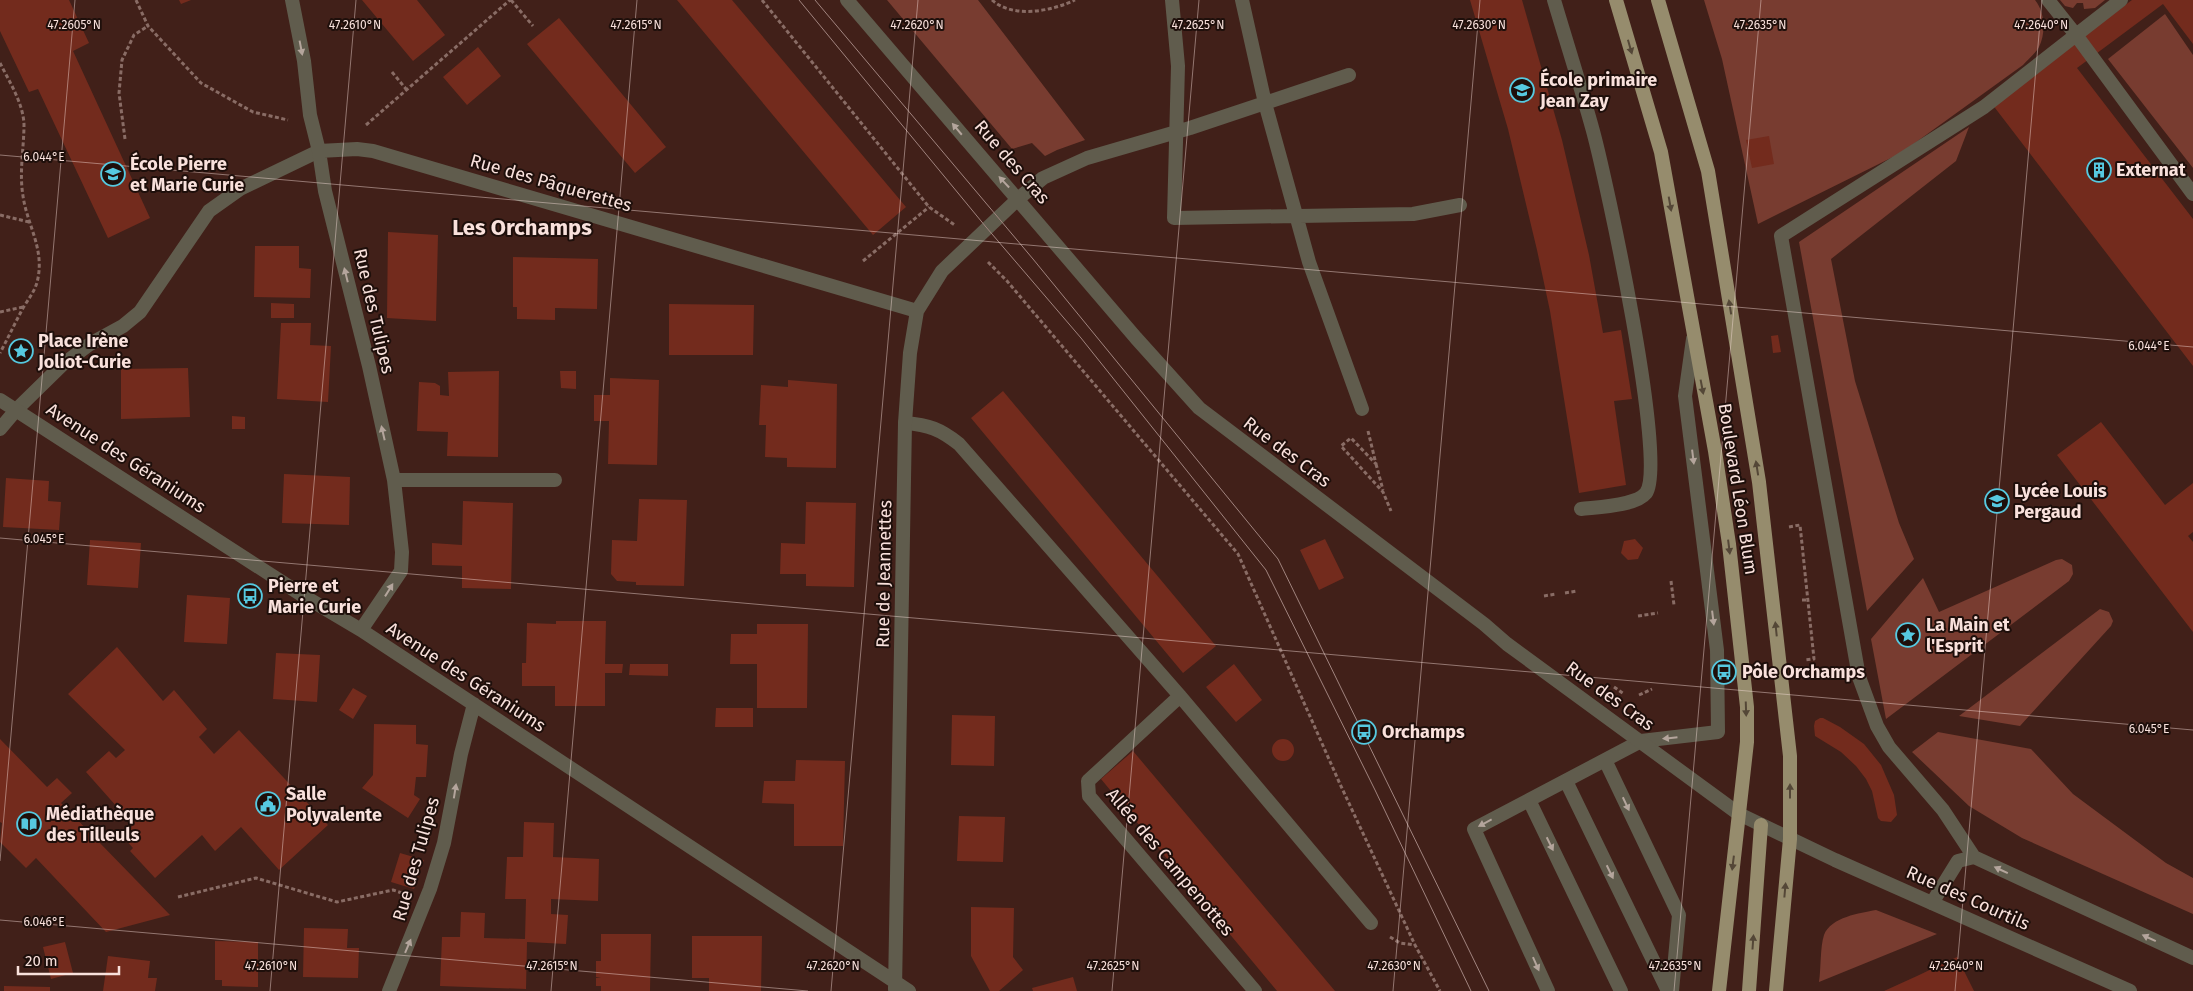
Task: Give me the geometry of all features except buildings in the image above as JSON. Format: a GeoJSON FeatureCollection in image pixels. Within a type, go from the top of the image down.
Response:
{"type":"FeatureCollection","features":[{"type":"Feature","properties":{"kind":"main road","name":"Boulevard Léon Blum"},"geometry":{"type":"LineString","coordinates":[[1616,0],[1661,152],[1693,339],[1715,451],[1729,544],[1747,707],[1747,742],[1719,991]]}},
{"type":"Feature","properties":{"kind":"main road","name":"Boulevard Léon Blum"},"geometry":{"type":"LineString","coordinates":[[1658,0],[1708,171],[1759,482],[1790,756],[1790,839],[1776,991]]}},
{"type":"Feature","properties":{"kind":"main road"},"geometry":{"type":"LineString","coordinates":[[1749,991],[1761,825]]}},
{"type":"Feature","properties":{"kind":"street"},"geometry":{"type":"LineString","coordinates":[[0,429],[16,410],[62,365],[90,344],[123,326],[140,312],[208,211],[240,189],[320,151],[310,115],[304,61],[292,0]]}},
{"type":"Feature","properties":{"kind":"street","name":"Rue des Cras"},"geometry":{"type":"LineString","coordinates":[[847,0],[983,159],[1019,198],[1136,338],[1199,408],[1484,624],[1507,644],[1739,814],[1790,839]]}},
{"type":"Feature","properties":{"kind":"street"},"geometry":{"type":"LineString","coordinates":[[1172,0],[1178,66],[1174,218],[1413,214],[1460,205]]}},
{"type":"Feature","properties":{"kind":"street"},"geometry":{"type":"LineString","coordinates":[[1242,0],[1265,103],[1309,262],[1362,409]]}},
{"type":"Feature","properties":{"kind":"street"},"geometry":{"type":"LineString","coordinates":[[1554,0],[1593,132],[1633,318],[1649,426],[1652,475],[1647,492],[1638,500],[1581,509]]}},
{"type":"Feature","properties":{"kind":"street"},"geometry":{"type":"LineString","coordinates":[[2048,0],[2193,194]]}},
{"type":"Feature","properties":{"kind":"street"},"geometry":{"type":"LineString","coordinates":[[2121,0],[1984,107],[1781,236],[1859,677],[1877,726],[1889,747],[1943,810],[1974,857],[2193,958]]}},
{"type":"Feature","properties":{"kind":"street","name":"Rue de Jeannettes"},"geometry":{"type":"LineString","coordinates":[[895,986],[905,424],[910,354],[917,310],[942,271],[1019,198],[1043,178],[1087,158],[1176,132],[1349,75]]}},
{"type":"Feature","properties":{"kind":"street","name":"Rue des Pâquerettes"},"geometry":{"type":"LineString","coordinates":[[320,151],[357,149],[373,151],[917,310]]}},
{"type":"Feature","properties":{"kind":"street","name":"Rue des Tulipes"},"geometry":{"type":"LineString","coordinates":[[320,151],[325,191],[369,366],[394,480],[402,552],[401,571],[361,630]]}},
{"type":"Feature","properties":{"kind":"street"},"geometry":{"type":"LineString","coordinates":[[1548,991],[1474,829],[1641,741],[1718,732],[1717,650],[1685,396],[1693,339]]}},
{"type":"Feature","properties":{"kind":"street","name":"Avenue des Géraniums"},"geometry":{"type":"LineString","coordinates":[[0,400],[302,595],[361,630],[895,986],[909,991]]}},
{"type":"Feature","properties":{"kind":"street"},"geometry":{"type":"LineString","coordinates":[[905,424],[929,426],[948,435],[958,444],[1180,696],[1371,923]]}},
{"type":"Feature","properties":{"kind":"street"},"geometry":{"type":"LineString","coordinates":[[394,480],[555,480]]}},
{"type":"Feature","properties":{"kind":"street","name":"Allée des Campenottes"},"geometry":{"type":"LineString","coordinates":[[1180,696],[1088,781],[1089,796],[1255,991]]}},
{"type":"Feature","properties":{"kind":"street","name":"Rue des Tulipes"},"geometry":{"type":"LineString","coordinates":[[389,991],[430,889],[444,842],[461,754],[474,704]]}},
{"type":"Feature","properties":{"kind":"street"},"geometry":{"type":"LineString","coordinates":[[1605,760],[1679,915],[1672,991]]}},
{"type":"Feature","properties":{"kind":"street"},"geometry":{"type":"LineString","coordinates":[[1566,781],[1668,991]]}},
{"type":"Feature","properties":{"kind":"street"},"geometry":{"type":"LineString","coordinates":[[1529,800],[1621,991]]}},
{"type":"Feature","properties":{"kind":"street","name":"Rue des Courtils"},"geometry":{"type":"LineString","coordinates":[[1790,839],[2130,991]]}},
{"type":"Feature","properties":{"kind":"street"},"geometry":{"type":"LineString","coordinates":[[1932,903],[1958,861],[1974,857]]}},
{"type":"Feature","properties":{"kind":"path"},"geometry":{"type":"LineString","coordinates":[[136,0],[148,26],[201,83],[213,92],[253,112],[292,121]]}},
{"type":"Feature","properties":{"kind":"path"},"geometry":{"type":"LineString","coordinates":[[366,126],[406,89],[511,0],[533,26]]}},
{"type":"Feature","properties":{"kind":"path"},"geometry":{"type":"LineString","coordinates":[[762,0],[929,208],[958,227]]}},
{"type":"Feature","properties":{"kind":"path"},"geometry":{"type":"LineString","coordinates":[[992,0],[1020,11],[1041,11],[1062,6],[1075,0]]}},
{"type":"Feature","properties":{"kind":"path"},"geometry":{"type":"LineString","coordinates":[[125,140],[119,93],[122,60],[134,35],[148,26]]}},
{"type":"Feature","properties":{"kind":"path"},"geometry":{"type":"LineString","coordinates":[[0,63],[17,98],[24,122],[20,177],[29,222],[36,238],[40,264],[38,280],[32,295],[24,306],[0,353]]}},
{"type":"Feature","properties":{"kind":"path"},"geometry":{"type":"LineString","coordinates":[[392,72],[406,89]]}},
{"type":"Feature","properties":{"kind":"path"},"geometry":{"type":"LineString","coordinates":[[863,261],[929,208]]}},
{"type":"Feature","properties":{"kind":"path"},"geometry":{"type":"LineString","coordinates":[[0,215],[29,222]]}},
{"type":"Feature","properties":{"kind":"path"},"geometry":{"type":"LineString","coordinates":[[984,258],[1013,288],[1238,554],[1340,784],[1415,945],[1440,991]]}},
{"type":"Feature","properties":{"kind":"path"},"geometry":{"type":"LineString","coordinates":[[0,312],[24,306]]}},
{"type":"Feature","properties":{"kind":"path"},"geometry":{"type":"LineString","coordinates":[[1362,409],[1383,492],[1391,511]]}},
{"type":"Feature","properties":{"kind":"path"},"geometry":{"type":"LineString","coordinates":[[1376,464],[1351,438],[1341,446],[1383,492]]}},
{"type":"Feature","properties":{"kind":"path"},"geometry":{"type":"LineString","coordinates":[[1788,527],[1800,525],[1814,659],[1804,660]]}},
{"type":"Feature","properties":{"kind":"path"},"geometry":{"type":"LineString","coordinates":[[1671,582],[1674,605]]}},
{"type":"Feature","properties":{"kind":"path"},"geometry":{"type":"LineString","coordinates":[[1565,593],[1577,591]]}},
{"type":"Feature","properties":{"kind":"path"},"geometry":{"type":"LineString","coordinates":[[1544,596],[1556,594]]}},
{"type":"Feature","properties":{"kind":"path"},"geometry":{"type":"LineString","coordinates":[[1802,600],[1808,600]]}},
{"type":"Feature","properties":{"kind":"path"},"geometry":{"type":"LineString","coordinates":[[1638,616],[1658,613]]}},
{"type":"Feature","properties":{"kind":"path"},"geometry":{"type":"LineString","coordinates":[[1614,688],[1624,694]]}},
{"type":"Feature","properties":{"kind":"path"},"geometry":{"type":"LineString","coordinates":[[1639,695],[1652,689]]}},
{"type":"Feature","properties":{"kind":"path"},"geometry":{"type":"LineString","coordinates":[[178,897],[256,878],[338,902],[393,890],[409,895]]}},
{"type":"Feature","properties":{"kind":"shaded area"},"geometry":{"type":"Polygon","coordinates":[[[887,0],[978,0],[1085,140],[1045,156],[1032,143],[1012,149],[887,0]]]}},
{"type":"Feature","properties":{"kind":"shaded area"},"geometry":{"type":"Polygon","coordinates":[[[1704,0],[2035,0],[2043,16],[2043,35],[2039,47],[2023,65],[1901,153],[1758,224],[1722,59],[1704,0]]]}},
{"type":"Feature","properties":{"kind":"shaded area"},"geometry":{"type":"Polygon","coordinates":[[[2060,0],[2105,0],[2095,8],[2084,9],[2083,3],[2077,3],[2073,8],[2065,6],[2060,0]]]}},
{"type":"Feature","properties":{"kind":"shaded area"},"geometry":{"type":"Polygon","coordinates":[[[2165,14],[2193,55],[2193,168],[2108,59],[2165,14]]]}},
{"type":"Feature","properties":{"kind":"shaded area"},"geometry":{"type":"Polygon","coordinates":[[[1969,127],[1956,161],[1831,259],[1855,381],[1899,523],[1914,559],[1867,611],[1799,242],[1969,127]]]}},
{"type":"Feature","properties":{"kind":"shaded area"},"geometry":{"type":"Polygon","coordinates":[[[2062,559],[2072,565],[2073,574],[2069,581],[1886,719],[1871,639],[1923,578],[1939,612],[2062,559]]]}},
{"type":"Feature","properties":{"kind":"shaded area"},"geometry":{"type":"Polygon","coordinates":[[[2100,609],[2109,612],[2113,621],[2111,626],[2020,726],[1959,716],[2100,609]]]}},
{"type":"Feature","properties":{"kind":"shaded area"},"geometry":{"type":"Polygon","coordinates":[[[1938,732],[2031,749],[2073,794],[2166,863],[2193,878],[2193,914],[2022,838],[1969,806],[1912,752],[1938,732]]]}},
{"type":"Feature","properties":{"kind":"shaded area"},"geometry":{"type":"Polygon","coordinates":[[[1876,910],[1937,934],[1819,982],[1823,940],[1828,929],[1839,920],[1876,910]]]}},
{"type":"Feature","properties":{"kind":"tram line"},"geometry":{"type":"LineString","coordinates":[[799,0],[986,227],[1081,338],[1266,570],[1375,790],[1471,991]]}},
{"type":"Feature","properties":{"kind":"tram line"},"geometry":{"type":"LineString","coordinates":[[815,0],[1033,259],[1278,559],[1489,991]]}},
{"type":"Feature","properties":{"kind":"place","name":"École primaire Jean Zay"},"geometry":{"type":"Point","coordinates":[1522,90]}},
{"type":"Feature","properties":{"kind":"place","name":"Externat"},"geometry":{"type":"Point","coordinates":[2099,170]}},
{"type":"Feature","properties":{"kind":"place","name":"École Pierre et Marie Curie"},"geometry":{"type":"Point","coordinates":[113,174]}},
{"type":"Feature","properties":{"kind":"place","name":"Place Irène Joliot-Curie"},"geometry":{"type":"Point","coordinates":[21,351]}},
{"type":"Feature","properties":{"kind":"place","name":"Lycée Louis Pergaud"},"geometry":{"type":"Point","coordinates":[1997,501]}},
{"type":"Feature","properties":{"kind":"place","name":"Pierre et Marie Curie"},"geometry":{"type":"Point","coordinates":[250,596]}},
{"type":"Feature","properties":{"kind":"place","name":"La Main et l'Esprit"},"geometry":{"type":"Point","coordinates":[1908,635]}},
{"type":"Feature","properties":{"kind":"place","name":"Pôle Orchamps"},"geometry":{"type":"Point","coordinates":[1724,672]}},
{"type":"Feature","properties":{"kind":"place","name":"Orchamps"},"geometry":{"type":"Point","coordinates":[1364,732]}},
{"type":"Feature","properties":{"kind":"place","name":"Salle Polyvalente"},"geometry":{"type":"Point","coordinates":[268,804]}},
{"type":"Feature","properties":{"kind":"place","name":"Médiathèque des Tilleuls"},"geometry":{"type":"Point","coordinates":[29,824]}},
{"type":"Feature","properties":{"kind":"district","name":"Les Orchamps"},"geometry":{"type":"Point","coordinates":[522,227]}}]}
